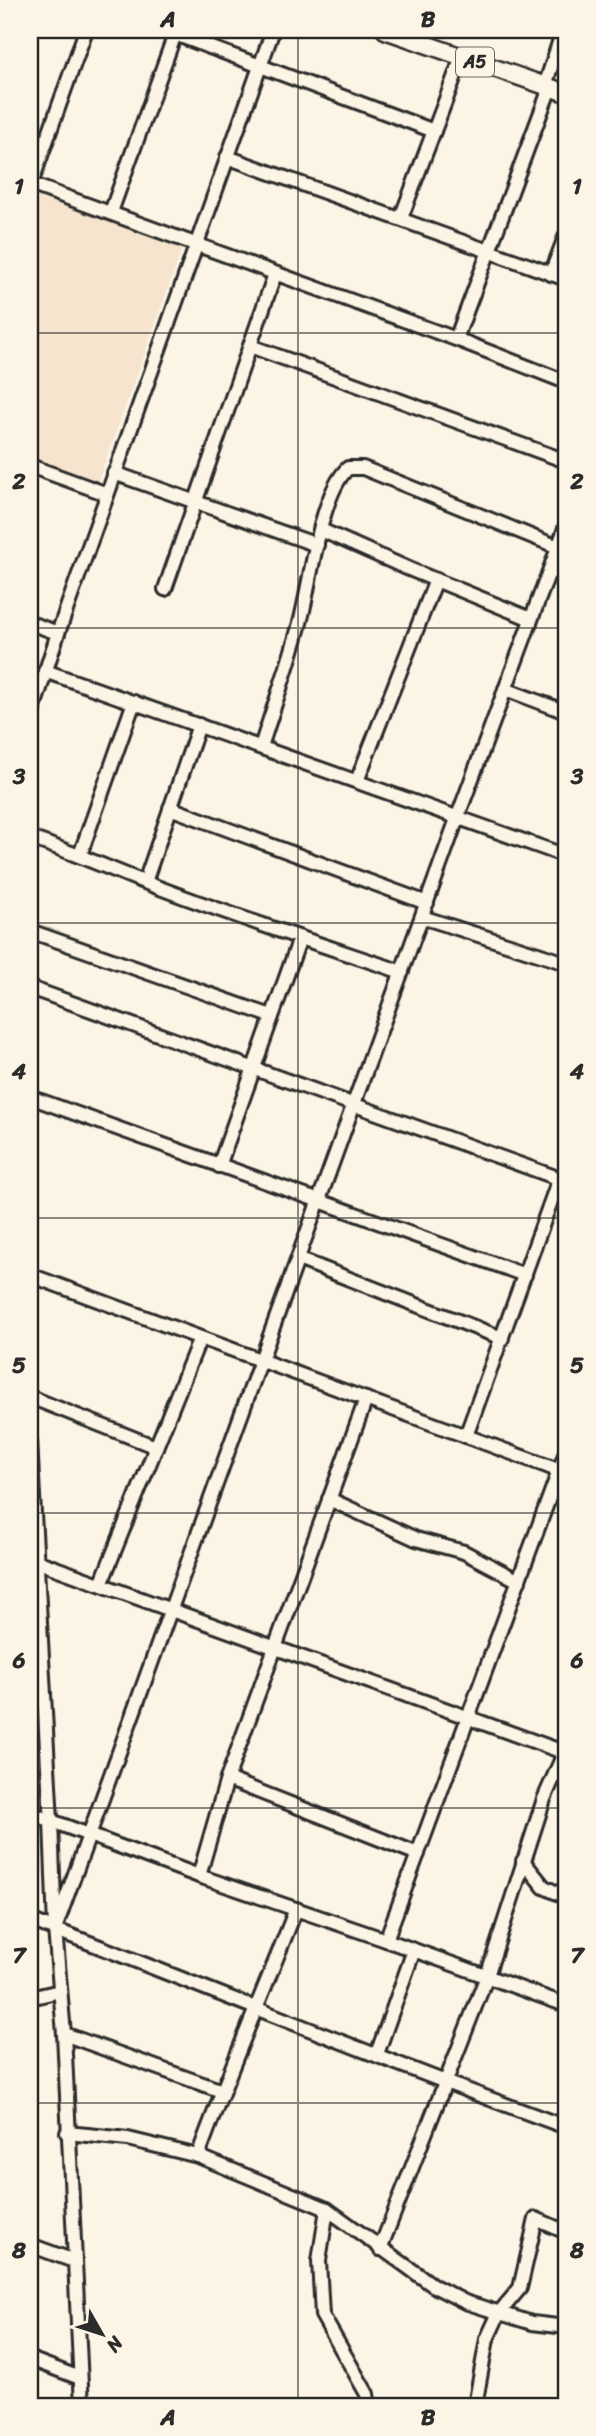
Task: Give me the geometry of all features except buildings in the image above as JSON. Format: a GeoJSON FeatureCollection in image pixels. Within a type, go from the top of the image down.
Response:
{"type":"FeatureCollection","features":[{"type":"Feature","properties":{"kind":"main road","name":"A5"},"geometry":{"type":"LineString","coordinates":[[385,30],[566,93]]}},
{"type":"Feature","properties":{"kind":"street"},"geometry":{"type":"LineString","coordinates":[[86,30],[31,184],[456,339],[566,382]]}},
{"type":"Feature","properties":{"kind":"street"},"geometry":{"type":"LineString","coordinates":[[30,731],[58,633],[273,30]]}},
{"type":"Feature","properties":{"kind":"street"},"geometry":{"type":"LineString","coordinates":[[456,339],[547,87],[563,30]]}},
{"type":"Feature","properties":{"kind":"street"},"geometry":{"type":"LineString","coordinates":[[110,212],[169,32],[434,131]]}},
{"type":"Feature","properties":{"kind":"street"},"geometry":{"type":"LineString","coordinates":[[401,218],[462,57]]}},
{"type":"Feature","properties":{"kind":"street"},"geometry":{"type":"LineString","coordinates":[[227,157],[566,279]]}},
{"type":"Feature","properties":{"kind":"street"},"geometry":{"type":"LineString","coordinates":[[551,274],[566,234]]}},
{"type":"Feature","properties":{"kind":"street"},"geometry":{"type":"LineString","coordinates":[[165,589],[275,274]]}},
{"type":"Feature","properties":{"kind":"street"},"geometry":{"type":"LineString","coordinates":[[250,346],[566,461]]}},
{"type":"Feature","properties":{"kind":"street"},"geometry":{"type":"LineString","coordinates":[[30,467],[107,494]]}},
{"type":"Feature","properties":{"kind":"street"},"geometry":{"type":"LineString","coordinates":[[261,747],[300,622],[333,489],[339,476],[348,468],[363,468],[558,547]]}},
{"type":"Feature","properties":{"kind":"street"},"geometry":{"type":"LineString","coordinates":[[114,473],[317,545]]}},
{"type":"Feature","properties":{"kind":"street"},"geometry":{"type":"LineString","coordinates":[[55,1929],[426,903],[566,526]]}},
{"type":"Feature","properties":{"kind":"street"},"geometry":{"type":"LineString","coordinates":[[321,530],[531,619]]}},
{"type":"Feature","properties":{"kind":"street"},"geometry":{"type":"LineString","coordinates":[[550,570],[566,576]]}},
{"type":"Feature","properties":{"kind":"street"},"geometry":{"type":"LineString","coordinates":[[357,781],[436,580]]}},
{"type":"Feature","properties":{"kind":"street"},"geometry":{"type":"LineString","coordinates":[[30,623],[58,633]]}},
{"type":"Feature","properties":{"kind":"street"},"geometry":{"type":"LineString","coordinates":[[45,671],[566,856]]}},
{"type":"Feature","properties":{"kind":"street"},"geometry":{"type":"LineString","coordinates":[[505,690],[566,712]]}},
{"type":"Feature","properties":{"kind":"street"},"geometry":{"type":"LineString","coordinates":[[80,855],[134,702]]}},
{"type":"Feature","properties":{"kind":"street"},"geometry":{"type":"LineString","coordinates":[[145,882],[199,725]]}},
{"type":"Feature","properties":{"kind":"street"},"geometry":{"type":"LineString","coordinates":[[170,808],[426,903]]}},
{"type":"Feature","properties":{"kind":"street"},"geometry":{"type":"LineString","coordinates":[[30,838],[299,938],[402,972]]}},
{"type":"Feature","properties":{"kind":"street"},"geometry":{"type":"LineString","coordinates":[[422,917],[566,963]]}},
{"type":"Feature","properties":{"kind":"street"},"geometry":{"type":"LineString","coordinates":[[30,931],[271,1016]]}},
{"type":"Feature","properties":{"kind":"street"},"geometry":{"type":"LineString","coordinates":[[219,1166],[299,938]]}},
{"type":"Feature","properties":{"kind":"street"},"geometry":{"type":"LineString","coordinates":[[30,988],[563,1180],[466,1436]]}},
{"type":"Feature","properties":{"kind":"street"},"geometry":{"type":"LineString","coordinates":[[30,1097],[525,1275]]}},
{"type":"Feature","properties":{"kind":"street"},"geometry":{"type":"LineString","coordinates":[[298,1259],[502,1338]]}},
{"type":"Feature","properties":{"kind":"street"},"geometry":{"type":"LineString","coordinates":[[30,1275],[563,1471]]}},
{"type":"Feature","properties":{"kind":"street"},"geometry":{"type":"LineString","coordinates":[[101,1584],[200,1338]]}},
{"type":"Feature","properties":{"kind":"street"},"geometry":{"type":"LineString","coordinates":[[30,1398],[156,1447]]}},
{"type":"Feature","properties":{"kind":"street"},"geometry":{"type":"LineString","coordinates":[[199,1876],[227,1779],[366,1399]]}},
{"type":"Feature","properties":{"kind":"street"},"geometry":{"type":"LineString","coordinates":[[30,1441],[82,2406]]}},
{"type":"Feature","properties":{"kind":"street"},"geometry":{"type":"LineString","coordinates":[[386,1940],[519,1581],[563,1471],[566,1452]]}},
{"type":"Feature","properties":{"kind":"street"},"geometry":{"type":"LineString","coordinates":[[329,1499],[416,1539],[464,1552],[519,1581]]}},
{"type":"Feature","properties":{"kind":"street"},"geometry":{"type":"LineString","coordinates":[[36,1561],[566,1751],[544,1799],[487,1976],[380,2249]]}},
{"type":"Feature","properties":{"kind":"street"},"geometry":{"type":"LineString","coordinates":[[30,1705],[44,1710]]}},
{"type":"Feature","properties":{"kind":"street"},"geometry":{"type":"LineString","coordinates":[[227,1779],[418,1854]]}},
{"type":"Feature","properties":{"kind":"street"},"geometry":{"type":"LineString","coordinates":[[30,1813],[199,1876],[566,2005]]}},
{"type":"Feature","properties":{"kind":"street"},"geometry":{"type":"LineString","coordinates":[[523,1861],[544,1887],[566,1897]]}},
{"type":"Feature","properties":{"kind":"street"},"geometry":{"type":"LineString","coordinates":[[198,2156],[296,1909]]}},
{"type":"Feature","properties":{"kind":"street"},"geometry":{"type":"LineString","coordinates":[[30,1920],[377,2054],[445,2084],[566,2127]]}},
{"type":"Feature","properties":{"kind":"street"},"geometry":{"type":"LineString","coordinates":[[377,2054],[414,1950]]}},
{"type":"Feature","properties":{"kind":"street"},"geometry":{"type":"LineString","coordinates":[[30,1997],[60,1991]]}},
{"type":"Feature","properties":{"kind":"street"},"geometry":{"type":"LineString","coordinates":[[64,2034],[222,2091]]}},
{"type":"Feature","properties":{"kind":"street"},"geometry":{"type":"LineString","coordinates":[[67,2133],[128,2139],[198,2156],[327,2209],[434,2287],[465,2302],[532,2323],[565,2329]]}},
{"type":"Feature","properties":{"kind":"street"},"geometry":{"type":"LineString","coordinates":[[327,2209],[319,2261],[322,2315],[367,2394],[369,2406]]}},
{"type":"Feature","properties":{"kind":"street"},"geometry":{"type":"LineString","coordinates":[[475,2406],[487,2339],[499,2313],[520,2288],[536,2219],[566,2232]]}},
{"type":"Feature","properties":{"kind":"street"},"geometry":{"type":"LineString","coordinates":[[30,2245],[74,2261]]}},
{"type":"Feature","properties":{"kind":"street"},"geometry":{"type":"LineString","coordinates":[[30,2359],[80,2378]]}},
{"type":"Feature","properties":{"kind":"shaded area"},"geometry":{"type":"Polygon","coordinates":[[[30,193],[183,247],[98,482],[30,458],[30,193]]]}}]}
